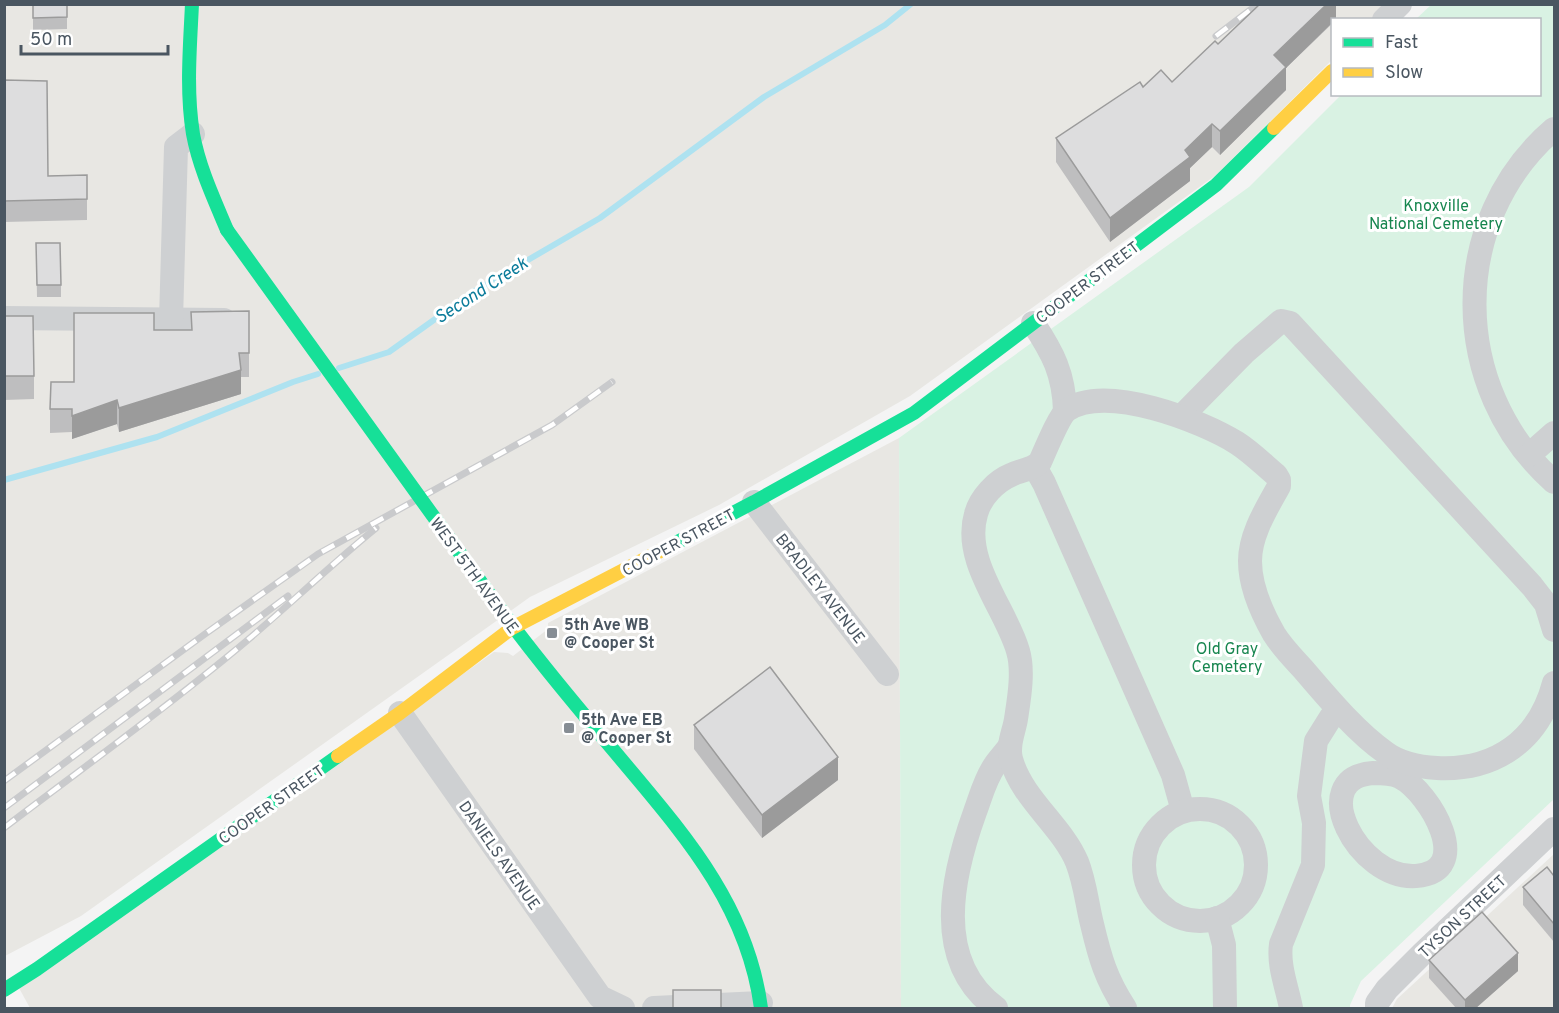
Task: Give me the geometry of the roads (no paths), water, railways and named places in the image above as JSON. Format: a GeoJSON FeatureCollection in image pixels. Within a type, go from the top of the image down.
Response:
{"type":"FeatureCollection","features":[{"type":"Feature","properties":{"kind":"street","name":"WEST 5TH AVENUE"},"geometry":{"type":"LineString","coordinates":[[192,4],[189,57],[194,134],[201,161],[227,230],[512,628],[660,806],[715,878],[738,921],[751,956],[761,1006]]}},
{"type":"Feature","properties":{"kind":"street"},"geometry":{"type":"LineString","coordinates":[[1386,18],[1400,4]]}},
{"type":"Feature","properties":{"kind":"street","name":"COOPER STREET"},"geometry":{"type":"LineString","coordinates":[[4,990],[400,713],[512,628],[754,502],[914,413],[1216,185],[1331,72]]}},
{"type":"Feature","properties":{"kind":"street"},"geometry":{"type":"LineString","coordinates":[[1554,129],[1525,159],[1508,183],[1494,209],[1477,264],[1474,293],[1476,332],[1486,380],[1497,406],[1511,432],[1554,482]]}},
{"type":"Feature","properties":{"kind":"street"},"geometry":{"type":"LineString","coordinates":[[171,320],[176,147],[194,134]]}},
{"type":"Feature","properties":{"kind":"street"},"geometry":{"type":"LineString","coordinates":[[4,318],[246,320]]}},
{"type":"Feature","properties":{"kind":"street"},"geometry":{"type":"LineString","coordinates":[[1182,416],[1244,353],[1281,321],[1290,323],[1532,586],[1546,604],[1554,630]]}},
{"type":"Feature","properties":{"kind":"street"},"geometry":{"type":"LineString","coordinates":[[1034,323],[1056,361],[1065,411],[1040,462],[1035,467],[1002,479],[979,506],[974,523],[975,544],[980,565],[1013,636],[1020,658],[1017,710],[1009,747],[1010,758],[1025,788],[1076,861],[1100,958],[1110,985],[1125,1008]]}},
{"type":"Feature","properties":{"kind":"street"},"geometry":{"type":"LineString","coordinates":[[1065,411],[1075,405],[1103,401],[1182,416],[1206,425],[1237,443],[1279,480],[1279,486],[1261,522],[1251,552],[1253,581],[1262,610],[1275,636],[1339,711],[1402,769],[1410,785],[1433,810],[1443,832],[1445,852],[1442,863],[1434,871],[1422,876],[1400,875],[1381,867],[1356,845],[1344,825],[1341,804],[1344,789],[1351,780],[1360,774],[1402,769],[1417,766],[1462,768],[1475,766],[1499,756],[1520,741],[1537,724],[1546,710],[1554,683]]}},
{"type":"Feature","properties":{"kind":"street"},"geometry":{"type":"LineString","coordinates":[[1529,455],[1554,433]]}},
{"type":"Feature","properties":{"kind":"street"},"geometry":{"type":"LineString","coordinates":[[1035,467],[1173,775],[1183,811]]}},
{"type":"Feature","properties":{"kind":"street","name":"BRADLEY AVENUE"},"geometry":{"type":"LineString","coordinates":[[754,502],[887,674]]}},
{"type":"Feature","properties":{"kind":"street"},"geometry":{"type":"LineString","coordinates":[[1291,1008],[1282,966],[1281,944],[1313,865],[1314,839],[1309,796],[1317,741],[1331,717],[1339,711]]}},
{"type":"Feature","properties":{"kind":"street","name":"DANIELS AVENUE"},"geometry":{"type":"LineString","coordinates":[[400,713],[600,997],[623,1008]]}},
{"type":"Feature","properties":{"kind":"street"},"geometry":{"type":"LineString","coordinates":[[996,1008],[978,990],[962,966],[954,926],[953,895],[962,853],[979,800],[994,766],[1009,747]]}},
{"type":"Feature","properties":{"kind":"street"},"geometry":{"type":"LineString","coordinates":[[1200,808],[1218,811],[1233,819],[1245,832],[1253,848],[1256,865],[1253,882],[1245,898],[1233,910],[1217,918],[1200,921],[1182,918],[1166,910],[1154,898],[1146,882],[1144,864],[1150,839],[1167,819],[1183,811],[1200,808]]}},
{"type":"Feature","properties":{"kind":"street","name":"TYSON STREET"},"geometry":{"type":"LineString","coordinates":[[1377,1008],[1377,1003],[1387,989],[1554,829]]}},
{"type":"Feature","properties":{"kind":"street"},"geometry":{"type":"LineString","coordinates":[[1217,918],[1224,945],[1225,1008]]}},
{"type":"Feature","properties":{"kind":"street"},"geometry":{"type":"LineString","coordinates":[[654,1008],[761,1006]]}},
{"type":"Feature","properties":{"kind":"waterway","name":"Second Creek"},"geometry":{"type":"LineString","coordinates":[[339,368],[389,352],[473,292],[600,218],[764,97],[885,25],[911,4]]}},
{"type":"Feature","properties":{"kind":"waterway","name":"Second Creek"},"geometry":{"type":"LineString","coordinates":[[4,480],[157,437],[318,374]]}},
{"type":"Feature","properties":{"kind":"railway"},"geometry":{"type":"LineString","coordinates":[[1216,36],[1258,4]]}},
{"type":"Feature","properties":{"kind":"railway"},"geometry":{"type":"LineString","coordinates":[[4,781],[318,554],[552,425],[612,382]]}},
{"type":"Feature","properties":{"kind":"railway"},"geometry":{"type":"LineString","coordinates":[[4,828],[204,676],[376,528]]}},
{"type":"Feature","properties":{"kind":"railway"},"geometry":{"type":"LineString","coordinates":[[4,808],[288,596]]}},
{"type":"Feature","properties":{"kind":"place","name":"5th Ave WB @ Cooper St"},"geometry":{"type":"Point","coordinates":[552,633]}},
{"type":"Feature","properties":{"kind":"place","name":"5th Ave EB @ Cooper St"},"geometry":{"type":"Point","coordinates":[569,728]}},
{"type":"Feature","properties":{"kind":"park label","name":"Knoxville National Cemetery"},"geometry":{"type":"Point","coordinates":[1436,214]}},
{"type":"Feature","properties":{"kind":"park label","name":"Old Gray Cemetery"},"geometry":{"type":"Point","coordinates":[1227,657]}}]}
